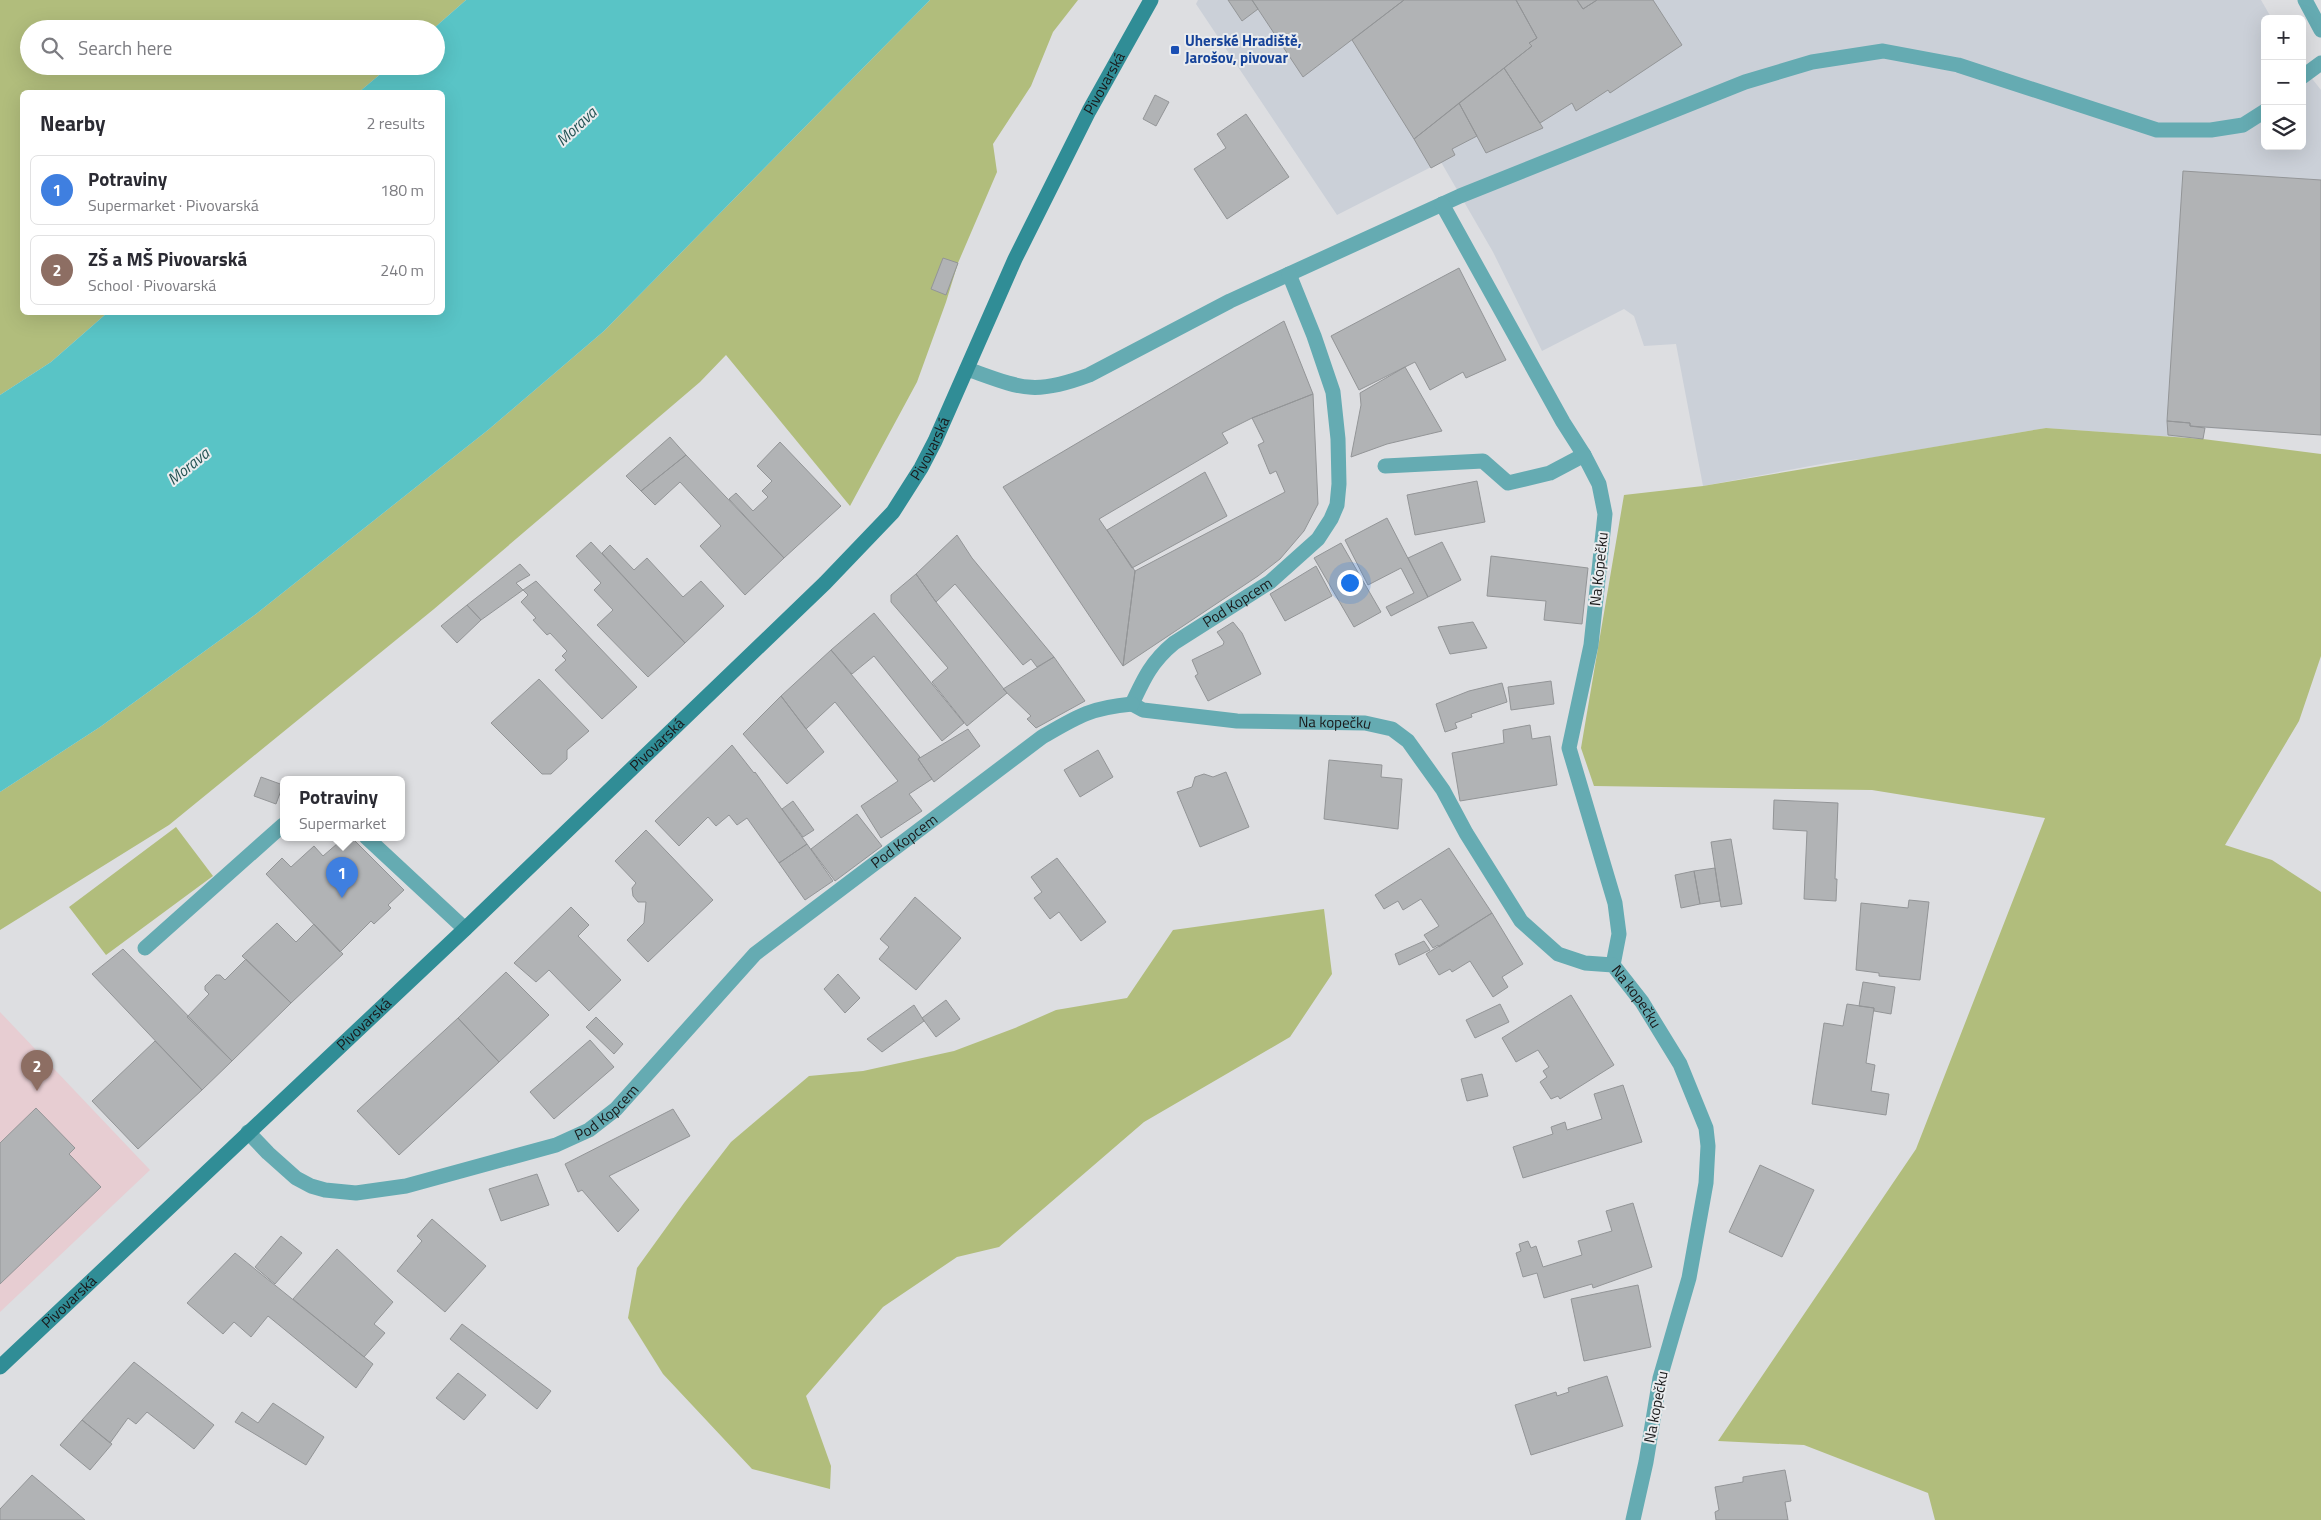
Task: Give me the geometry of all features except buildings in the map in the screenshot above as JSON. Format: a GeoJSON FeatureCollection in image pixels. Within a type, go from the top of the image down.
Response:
{"type":"FeatureCollection","features":[{"type":"Feature","properties":{"kind":"main road","name":"Pivovarská"},"geometry":{"type":"LineString","coordinates":[[0,1367],[465,928],[825,583],[893,512],[921,468],[968,369],[988,318],[1015,259],[1089,111],[1150,0]]}},
{"type":"Feature","properties":{"kind":"street"},"geometry":{"type":"LineString","coordinates":[[2305,0],[2321,30]]}},
{"type":"Feature","properties":{"kind":"street"},"geometry":{"type":"LineString","coordinates":[[968,369],[1017,386],[1034,389],[1068,383],[1089,375],[1230,301],[1442,204],[1745,82],[1812,62],[1883,51],[1958,65],[2157,130],[2219,129],[2243,124],[2261,113]]}},
{"type":"Feature","properties":{"kind":"street"},"geometry":{"type":"LineString","coordinates":[[2306,74],[2321,63]]}},
{"type":"Feature","properties":{"kind":"street","name":"Na Kopečku"},"geometry":{"type":"LineString","coordinates":[[1442,204],[1562,422],[1584,454],[1599,484],[1605,514],[1592,645],[1569,748],[1615,903],[1619,934],[1613,965]]}},
{"type":"Feature","properties":{"kind":"street","name":"Pod Kopcem"},"geometry":{"type":"LineString","coordinates":[[248,1132],[296,1178],[311,1186],[325,1190],[356,1193],[416,1184],[556,1146],[589,1130],[616,1109],[755,954],[1042,737],[1083,713],[1104,706],[1132,704],[1146,672],[1161,654],[1174,642],[1270,582],[1318,539],[1331,519],[1337,504],[1339,484],[1338,439],[1333,392],[1314,336],[1289,274]]}},
{"type":"Feature","properties":{"kind":"street"},"geometry":{"type":"LineString","coordinates":[[1385,466],[1483,461],[1508,484],[1550,473],[1584,454]]}},
{"type":"Feature","properties":{"kind":"street","name":"Na kopečku"},"geometry":{"type":"LineString","coordinates":[[1132,704],[1143,710],[1237,721],[1365,723],[1392,729],[1408,740],[1443,790],[1466,832],[1521,921],[1558,954],[1585,963],[1613,965],[1642,1002],[1680,1064],[1706,1128],[1708,1146],[1706,1183],[1689,1278],[1660,1378],[1646,1462],[1633,1520]]}},
{"type":"Feature","properties":{"kind":"street"},"geometry":{"type":"LineString","coordinates":[[145,948],[280,828]]}},
{"type":"Feature","properties":{"kind":"street"},"geometry":{"type":"LineString","coordinates":[[370,841],[465,928]]}},
{"type":"Feature","properties":{"kind":"shaded area"},"geometry":{"type":"Polygon","coordinates":[[[1198,0],[2261,0],[2270,15],[2261,15],[2261,150],[2306,150],[2306,71],[2321,90],[2321,435],[2205,428],[2203,439],[2046,428],[1870,458],[1832,462],[1703,486],[1676,344],[1644,346],[1634,316],[1624,309],[1542,351],[1493,252],[1441,162],[1337,215],[1196,4],[1198,0]]]}},
{"type":"Feature","properties":{"kind":"shaded area"},"geometry":{"type":"Polygon","coordinates":[[[0,1012],[150,1170],[0,1312],[0,1012]]]}},
{"type":"Feature","properties":{"kind":"green space"},"geometry":{"type":"Polygon","coordinates":[[[0,0],[466,0],[443,20],[20,20],[20,75],[379,75],[361,90],[20,90],[20,315],[105,315],[51,362],[0,395],[0,0]]]}},
{"type":"Feature","properties":{"kind":"green space"},"geometry":{"type":"Polygon","coordinates":[[[930,0],[1078,0],[1053,32],[1031,86],[993,144],[997,172],[958,263],[917,382],[850,506],[726,355],[700,382],[434,609],[169,825],[0,930],[0,792],[100,727],[256,614],[488,430],[604,331],[930,0]]]}},
{"type":"Feature","properties":{"kind":"green space"},"geometry":{"type":"Polygon","coordinates":[[[2046,428],[2203,439],[2321,454],[2321,656],[2299,721],[2225,845],[2272,860],[2321,892],[2321,1520],[1935,1520],[1928,1493],[1804,1445],[1718,1441],[1916,1149],[2045,818],[1872,790],[1594,786],[1581,748],[1624,495],[1703,486],[2046,428]]]}},
{"type":"Feature","properties":{"kind":"green space"},"geometry":{"type":"Polygon","coordinates":[[[176,827],[213,876],[106,955],[69,907],[176,827]]]}},
{"type":"Feature","properties":{"kind":"green space"},"geometry":{"type":"Polygon","coordinates":[[[1324,909],[1332,974],[1290,1037],[1144,1122],[999,1247],[957,1257],[883,1307],[806,1396],[831,1466],[830,1489],[752,1469],[663,1374],[628,1318],[637,1268],[731,1142],[809,1076],[863,1071],[954,1051],[1056,1010],[1127,998],[1173,930],[1324,909]]]}},
{"type":"Feature","properties":{"kind":"water","name":"Morava"},"geometry":{"type":"Polygon","coordinates":[[[466,0],[930,0],[604,331],[488,430],[256,614],[100,727],[0,792],[0,395],[51,362],[105,315],[445,315],[445,90],[361,90],[379,75],[445,75],[445,20],[443,20],[466,0]]]}},
{"type":"Feature","properties":{"kind":"place","name":"Uherské Hradiště, Jarošov, pivovar"},"geometry":{"type":"Point","coordinates":[1175,50]}},
{"type":"Feature","properties":{"kind":"place","name":"Potraviny"},"geometry":{"type":"Point","coordinates":[342,898]}},
{"type":"Feature","properties":{"kind":"place","name":"ZŠ a MŠ Pivovarská"},"geometry":{"type":"Point","coordinates":[37,1091]}}]}
